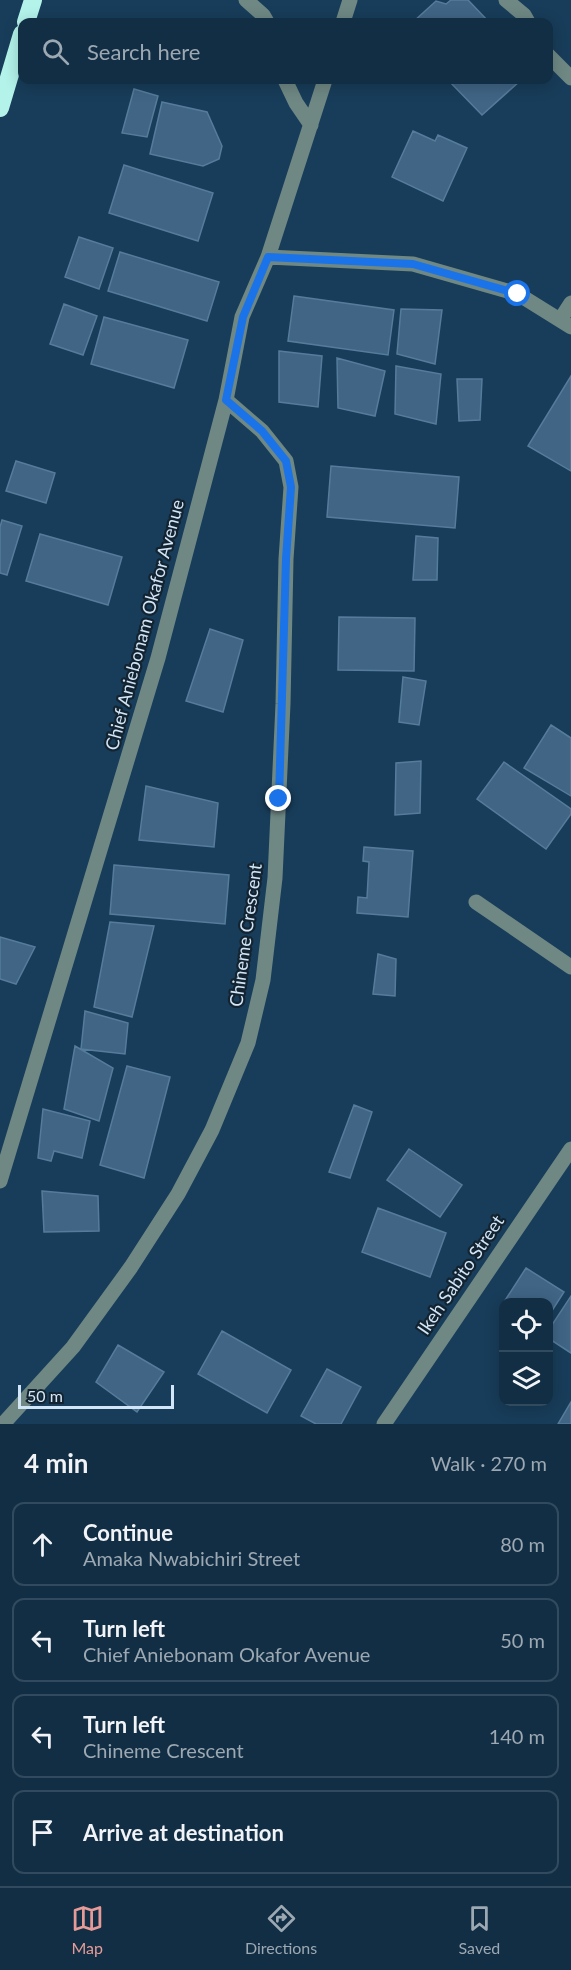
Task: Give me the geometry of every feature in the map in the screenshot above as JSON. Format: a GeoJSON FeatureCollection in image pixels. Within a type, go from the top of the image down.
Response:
{"type":"FeatureCollection","features":[{"type":"Feature","properties":{"kind":"highway"},"geometry":{"type":"LineString","coordinates":[[27,18],[33,0]]}},
{"type":"Feature","properties":{"kind":"highway"},"geometry":{"type":"LineString","coordinates":[[0,108],[18,47]]}},
{"type":"Feature","properties":{"kind":"street"},"geometry":{"type":"LineString","coordinates":[[246,0],[264,18]]}},
{"type":"Feature","properties":{"kind":"street"},"geometry":{"type":"LineString","coordinates":[[344,18],[350,0]]}},
{"type":"Feature","properties":{"kind":"street"},"geometry":{"type":"LineString","coordinates":[[506,0],[526,18]]}},
{"type":"Feature","properties":{"kind":"street"},"geometry":{"type":"LineString","coordinates":[[553,59],[571,78]]}},
{"type":"Feature","properties":{"kind":"street"},"geometry":{"type":"LineString","coordinates":[[287,84],[311,125]]}},
{"type":"Feature","properties":{"kind":"street","name":"Chief Aniebonam Okafor Avenue"},"geometry":{"type":"LineString","coordinates":[[0,1181],[158,658],[226,400],[243,317],[268,257],[324,84]]}},
{"type":"Feature","properties":{"kind":"street"},"geometry":{"type":"LineString","coordinates":[[268,257],[413,264],[518,294],[565,324],[571,303]]}},
{"type":"Feature","properties":{"kind":"street","name":"Chineme Crescent"},"geometry":{"type":"LineString","coordinates":[[3,1424],[73,1347],[131,1267],[178,1194],[213,1130],[249,1043],[263,980],[275,878],[283,704],[286,559],[291,487],[286,461],[262,431],[226,400]]}},
{"type":"Feature","properties":{"kind":"street"},"geometry":{"type":"LineString","coordinates":[[476,902],[571,967]]}},
{"type":"Feature","properties":{"kind":"street","name":"Ikeh Sabito Street"},"geometry":{"type":"LineString","coordinates":[[384,1424],[571,1149]]}},
{"type":"Feature","properties":{"kind":"building"},"geometry":{"type":"Polygon","coordinates":[[[451,0],[468,0],[485,18],[417,18],[436,1],[446,4],[451,0]]]}},
{"type":"Feature","properties":{"kind":"building"},"geometry":{"type":"Polygon","coordinates":[[[452,84],[517,84],[482,115],[452,84]]]}},
{"type":"Feature","properties":{"kind":"building"},"geometry":{"type":"Polygon","coordinates":[[[134,89],[158,96],[147,137],[122,133],[134,89]]]}},
{"type":"Feature","properties":{"kind":"building"},"geometry":{"type":"Polygon","coordinates":[[[162,102],[207,112],[222,146],[219,159],[203,166],[150,154],[162,102]]]}},
{"type":"Feature","properties":{"kind":"building"},"geometry":{"type":"Polygon","coordinates":[[[413,131],[435,141],[438,135],[467,148],[443,201],[392,177],[413,131]]]}},
{"type":"Feature","properties":{"kind":"building"},"geometry":{"type":"Polygon","coordinates":[[[124,165],[213,193],[198,241],[109,213],[124,165]]]}},
{"type":"Feature","properties":{"kind":"building"},"geometry":{"type":"Polygon","coordinates":[[[79,237],[113,248],[99,289],[65,277],[79,237]]]}},
{"type":"Feature","properties":{"kind":"building"},"geometry":{"type":"Polygon","coordinates":[[[120,252],[219,282],[207,321],[108,291],[120,252]]]}},
{"type":"Feature","properties":{"kind":"building"},"geometry":{"type":"Polygon","coordinates":[[[294,296],[394,310],[388,355],[288,341],[294,296]]]}},
{"type":"Feature","properties":{"kind":"building"},"geometry":{"type":"Polygon","coordinates":[[[64,304],[97,316],[83,355],[50,344],[64,304]]]}},
{"type":"Feature","properties":{"kind":"building"},"geometry":{"type":"Polygon","coordinates":[[[401,309],[442,310],[435,364],[397,354],[401,309]]]}},
{"type":"Feature","properties":{"kind":"building"},"geometry":{"type":"Polygon","coordinates":[[[104,317],[188,340],[174,388],[91,364],[104,317]]]}},
{"type":"Feature","properties":{"kind":"building"},"geometry":{"type":"Polygon","coordinates":[[[279,351],[322,356],[318,407],[279,402],[279,351]]]}},
{"type":"Feature","properties":{"kind":"building"},"geometry":{"type":"Polygon","coordinates":[[[337,358],[385,371],[375,416],[338,408],[337,358]]]}},
{"type":"Feature","properties":{"kind":"building"},"geometry":{"type":"Polygon","coordinates":[[[396,366],[441,374],[436,424],[395,414],[396,366]]]}},
{"type":"Feature","properties":{"kind":"building"},"geometry":{"type":"Polygon","coordinates":[[[571,376],[571,471],[528,446],[571,376]]]}},
{"type":"Feature","properties":{"kind":"building"},"geometry":{"type":"Polygon","coordinates":[[[457,379],[482,379],[480,420],[459,421],[457,379]]]}},
{"type":"Feature","properties":{"kind":"building"},"geometry":{"type":"Polygon","coordinates":[[[16,461],[55,473],[46,503],[6,491],[16,461]]]}},
{"type":"Feature","properties":{"kind":"building"},"geometry":{"type":"Polygon","coordinates":[[[331,466],[459,477],[455,528],[327,517],[331,466]]]}},
{"type":"Feature","properties":{"kind":"building"},"geometry":{"type":"Polygon","coordinates":[[[2,520],[22,526],[7,575],[0,573],[2,520]]]}},
{"type":"Feature","properties":{"kind":"building"},"geometry":{"type":"Polygon","coordinates":[[[40,534],[122,557],[108,605],[26,581],[40,534]]]}},
{"type":"Feature","properties":{"kind":"building"},"geometry":{"type":"Polygon","coordinates":[[[416,536],[438,538],[437,580],[413,580],[416,536]]]}},
{"type":"Feature","properties":{"kind":"building"},"geometry":{"type":"Polygon","coordinates":[[[339,617],[415,618],[414,671],[338,670],[339,617]]]}},
{"type":"Feature","properties":{"kind":"building"},"geometry":{"type":"Polygon","coordinates":[[[210,629],[243,640],[223,712],[186,701],[210,629]]]}},
{"type":"Feature","properties":{"kind":"building"},"geometry":{"type":"Polygon","coordinates":[[[403,677],[426,681],[419,725],[399,722],[403,677]]]}},
{"type":"Feature","properties":{"kind":"building"},"geometry":{"type":"Polygon","coordinates":[[[551,725],[571,738],[571,796],[524,768],[551,725]]]}},
{"type":"Feature","properties":{"kind":"building"},"geometry":{"type":"Polygon","coordinates":[[[421,761],[420,813],[395,815],[396,763],[421,761]]]}},
{"type":"Feature","properties":{"kind":"building"},"geometry":{"type":"Polygon","coordinates":[[[504,762],[571,809],[571,814],[546,849],[477,799],[504,762]]]}},
{"type":"Feature","properties":{"kind":"building"},"geometry":{"type":"Polygon","coordinates":[[[146,786],[218,803],[214,847],[139,840],[146,786]]]}},
{"type":"Feature","properties":{"kind":"building"},"geometry":{"type":"Polygon","coordinates":[[[364,847],[413,851],[408,917],[357,913],[358,897],[367,898],[369,862],[363,861],[364,847]]]}},
{"type":"Feature","properties":{"kind":"building"},"geometry":{"type":"Polygon","coordinates":[[[114,865],[229,875],[225,924],[110,914],[114,865]]]}},
{"type":"Feature","properties":{"kind":"building"},"geometry":{"type":"Polygon","coordinates":[[[110,922],[154,926],[132,1017],[94,1007],[110,922]]]}},
{"type":"Feature","properties":{"kind":"building"},"geometry":{"type":"Polygon","coordinates":[[[0,937],[35,947],[16,984],[0,979],[0,937]]]}},
{"type":"Feature","properties":{"kind":"building"},"geometry":{"type":"Polygon","coordinates":[[[378,954],[396,959],[395,996],[373,994],[378,954]]]}},
{"type":"Feature","properties":{"kind":"building"},"geometry":{"type":"Polygon","coordinates":[[[85,1011],[128,1023],[125,1054],[81,1049],[85,1011]]]}},
{"type":"Feature","properties":{"kind":"building"},"geometry":{"type":"Polygon","coordinates":[[[75,1046],[113,1068],[99,1121],[64,1109],[75,1046]]]}},
{"type":"Feature","properties":{"kind":"building"},"geometry":{"type":"Polygon","coordinates":[[[127,1066],[170,1077],[144,1178],[100,1165],[127,1066]]]}},
{"type":"Feature","properties":{"kind":"building"},"geometry":{"type":"Polygon","coordinates":[[[354,1105],[372,1112],[350,1178],[329,1172],[354,1105]]]}},
{"type":"Feature","properties":{"kind":"building"},"geometry":{"type":"Polygon","coordinates":[[[43,1109],[90,1121],[82,1158],[54,1151],[51,1161],[38,1158],[43,1109]]]}},
{"type":"Feature","properties":{"kind":"building"},"geometry":{"type":"Polygon","coordinates":[[[409,1149],[462,1185],[440,1217],[387,1180],[409,1149]]]}},
{"type":"Feature","properties":{"kind":"building"},"geometry":{"type":"Polygon","coordinates":[[[42,1191],[98,1196],[99,1231],[44,1232],[42,1191]]]}},
{"type":"Feature","properties":{"kind":"building"},"geometry":{"type":"Polygon","coordinates":[[[378,1208],[446,1233],[430,1277],[362,1252],[378,1208]]]}},
{"type":"Feature","properties":{"kind":"building"},"geometry":{"type":"Polygon","coordinates":[[[526,1268],[564,1292],[553,1309],[553,1298],[507,1298],[526,1268]]]}},
{"type":"Feature","properties":{"kind":"building"},"geometry":{"type":"Polygon","coordinates":[[[571,1296],[571,1353],[553,1341],[553,1323],[571,1296]]]}},
{"type":"Feature","properties":{"kind":"building"},"geometry":{"type":"Polygon","coordinates":[[[222,1331],[291,1370],[267,1413],[198,1374],[222,1331]]]}},
{"type":"Feature","properties":{"kind":"building"},"geometry":{"type":"Polygon","coordinates":[[[118,1345],[164,1372],[137,1412],[96,1382],[118,1345]]]}},
{"type":"Feature","properties":{"kind":"building"},"geometry":{"type":"Polygon","coordinates":[[[327,1369],[361,1387],[341,1424],[316,1424],[301,1416],[327,1369]]]}},
{"type":"Feature","properties":{"kind":"building"},"geometry":{"type":"Polygon","coordinates":[[[571,1402],[571,1424],[558,1424],[571,1402]]]}},
{"type":"Feature","properties":{"kind":"route"},"geometry":{"type":"LineString","coordinates":[[279,799],[286,559],[291,513],[291,487],[286,461],[262,431],[226,400],[243,317],[268,257],[413,264],[518,294]]}}]}
